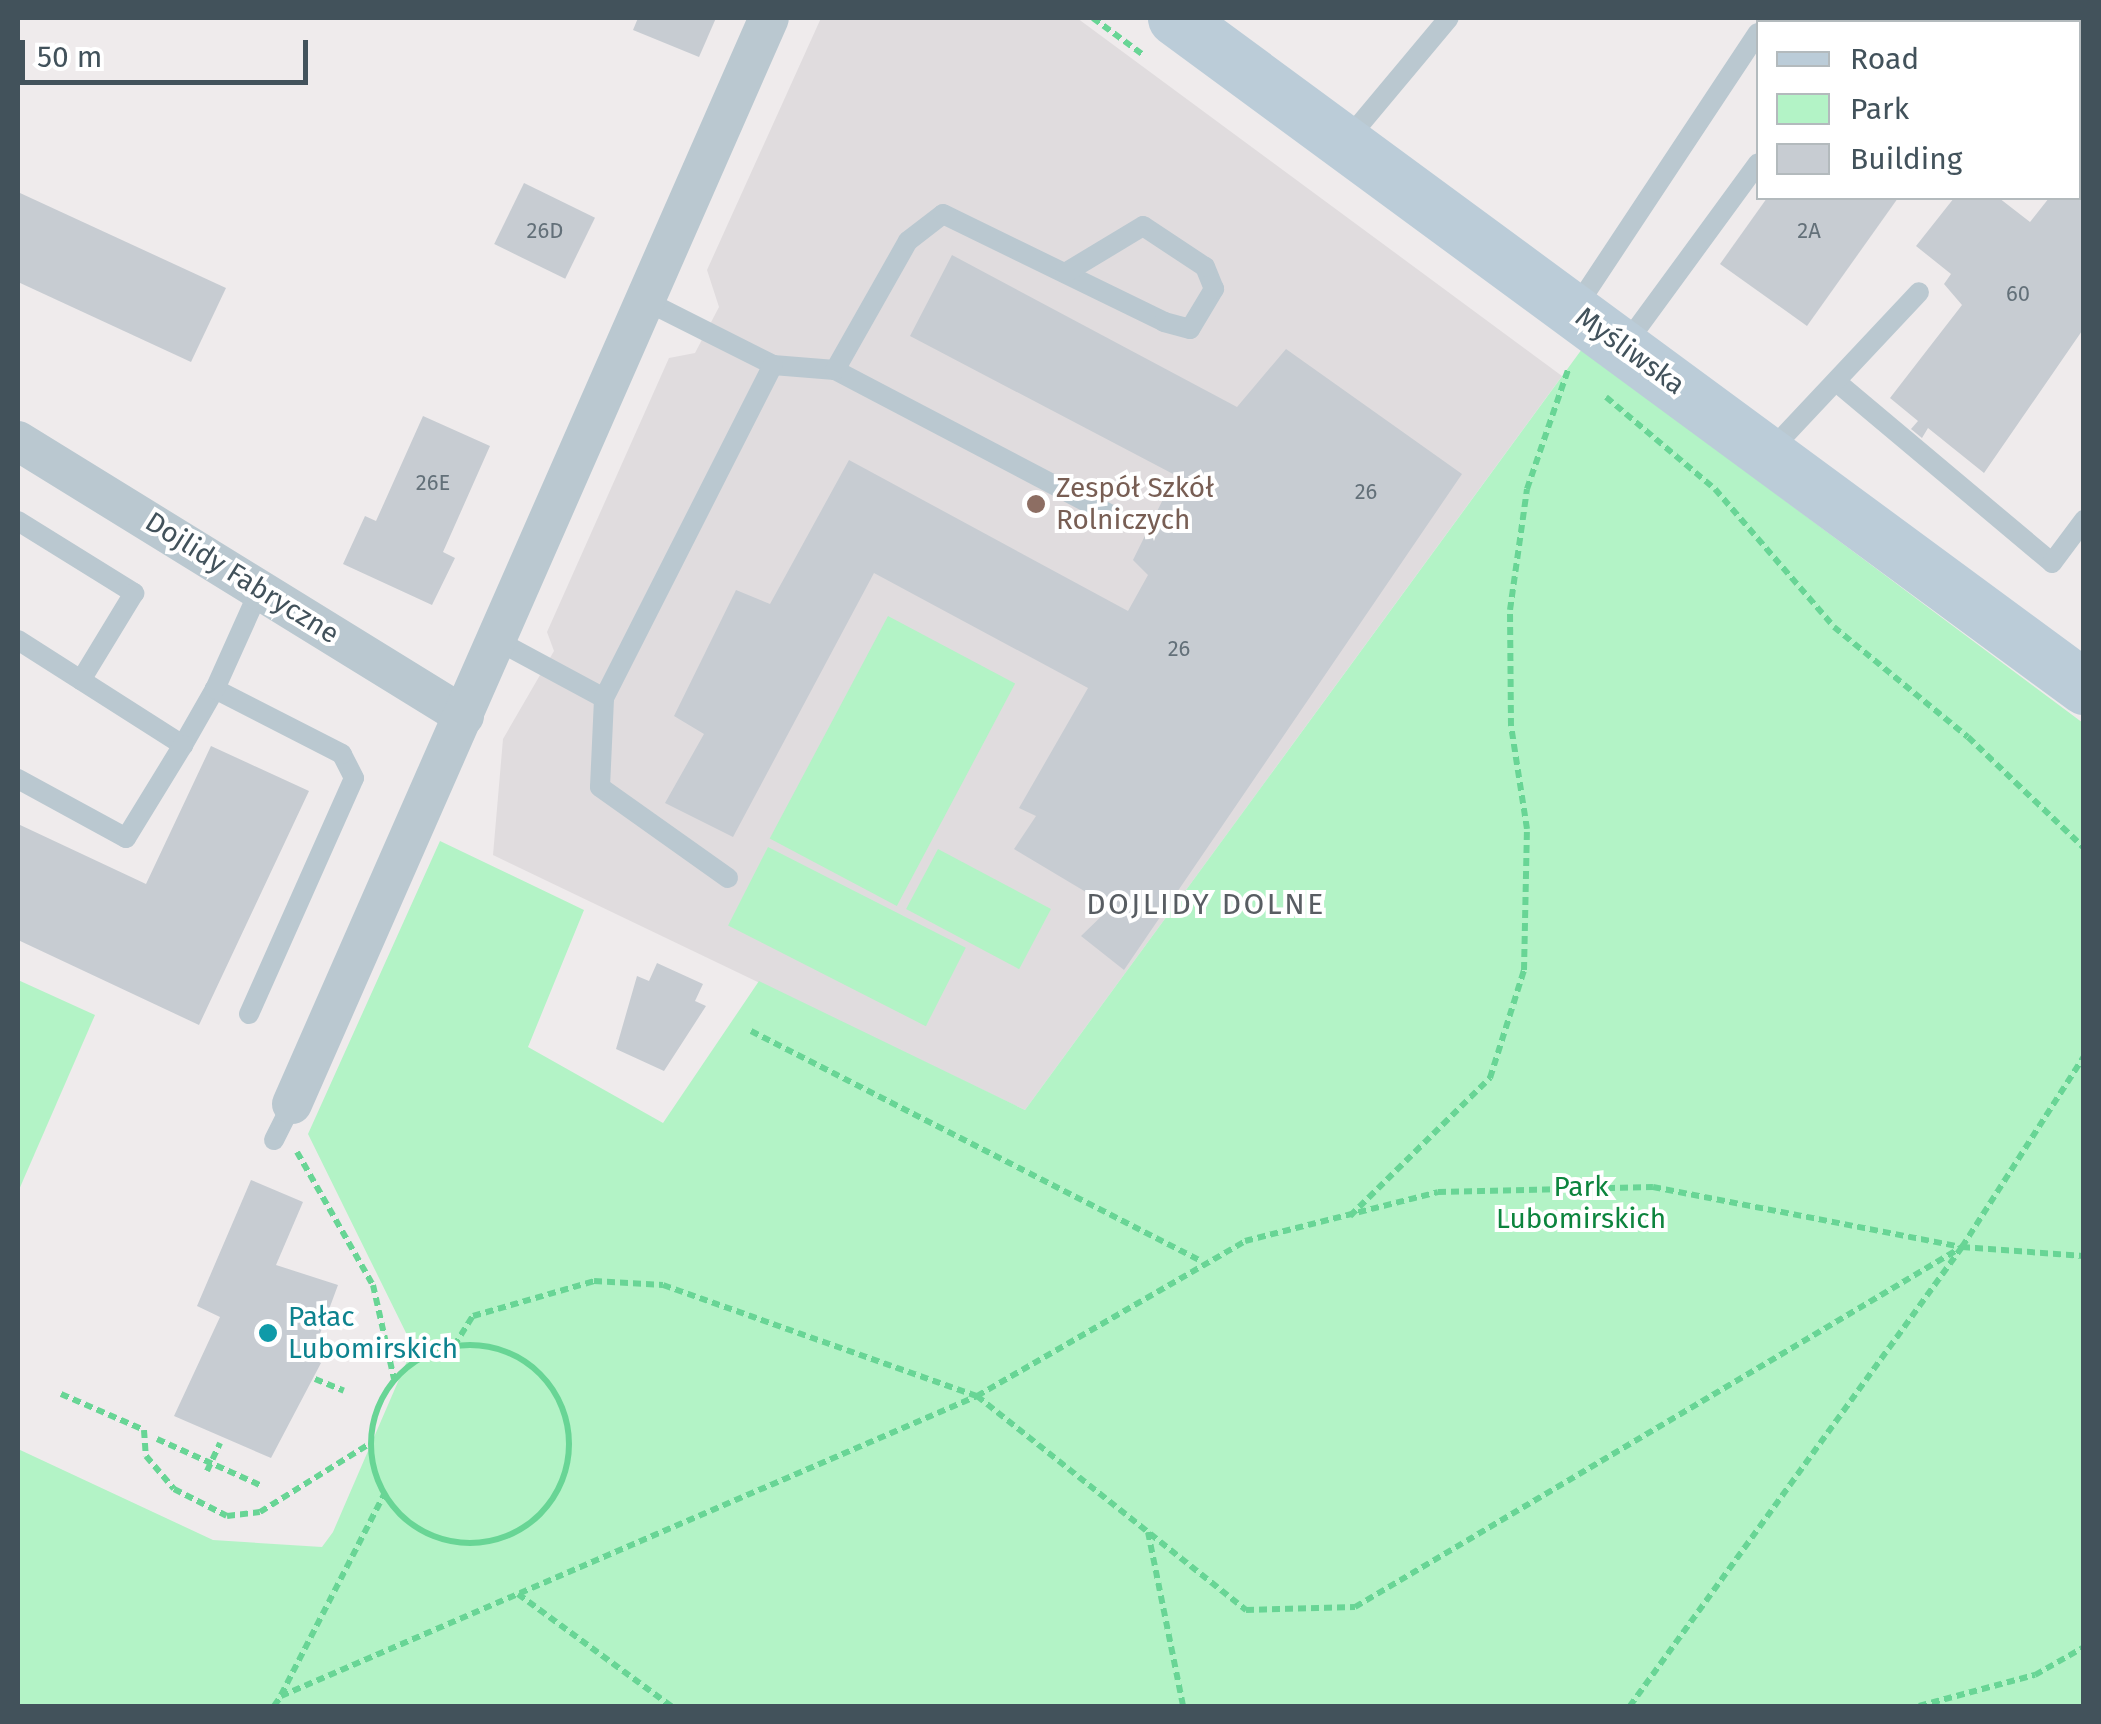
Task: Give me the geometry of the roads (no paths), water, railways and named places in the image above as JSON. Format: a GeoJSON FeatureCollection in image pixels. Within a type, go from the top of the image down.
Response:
{"type":"FeatureCollection","features":[{"type":"Feature","properties":{"kind":"street"},"geometry":{"type":"LineString","coordinates":[[292,1104],[648,302],[769,18]]}},
{"type":"Feature","properties":{"kind":"street","name":"Myśliwska"},"geometry":{"type":"LineString","coordinates":[[1175,18],[1574,310],[1602,372],[1768,454],[2084,687]]}},
{"type":"Feature","properties":{"kind":"street","name":"Dojlidy Fabryczne"},"geometry":{"type":"LineString","coordinates":[[18,442],[464,716]]}},
{"type":"Feature","properties":{"kind":"lane"},"geometry":{"type":"LineString","coordinates":[[1345,143],[1448,18]]}},
{"type":"Feature","properties":{"kind":"lane"},"geometry":{"type":"LineString","coordinates":[[1574,310],[1756,37]]}},
{"type":"Feature","properties":{"kind":"lane"},"geometry":{"type":"LineString","coordinates":[[1602,372],[1756,166]]}},
{"type":"Feature","properties":{"kind":"lane"},"geometry":{"type":"LineString","coordinates":[[836,370],[908,242],[943,214],[1064,274],[1190,329],[1214,289],[1204,267],[1143,226],[1064,274]]}},
{"type":"Feature","properties":{"kind":"lane"},"geometry":{"type":"LineString","coordinates":[[1768,454],[1792,418],[1839,384],[1919,292]]}},
{"type":"Feature","properties":{"kind":"lane"},"geometry":{"type":"LineString","coordinates":[[648,302],[773,364],[836,370],[1115,517]]}},
{"type":"Feature","properties":{"kind":"lane"},"geometry":{"type":"LineString","coordinates":[[728,878],[600,787],[604,698],[773,364]]}},
{"type":"Feature","properties":{"kind":"lane"},"geometry":{"type":"LineString","coordinates":[[1839,384],[2052,563],[2084,520]]}},
{"type":"Feature","properties":{"kind":"lane"},"geometry":{"type":"LineString","coordinates":[[18,521],[134,593],[81,680]]}},
{"type":"Feature","properties":{"kind":"lane"},"geometry":{"type":"LineString","coordinates":[[18,779],[126,838],[215,689],[260,589]]}},
{"type":"Feature","properties":{"kind":"lane"},"geometry":{"type":"LineString","coordinates":[[18,640],[183,745]]}},
{"type":"Feature","properties":{"kind":"lane"},"geometry":{"type":"LineString","coordinates":[[498,641],[604,698]]}},
{"type":"Feature","properties":{"kind":"lane"},"geometry":{"type":"LineString","coordinates":[[215,689],[342,754],[354,778],[249,1014]]}},
{"type":"Feature","properties":{"kind":"lane"},"geometry":{"type":"LineString","coordinates":[[274,1140],[292,1104]]}},
{"type":"Feature","properties":{"kind":"place","name":"Zespół Szkół Rolniczych"},"geometry":{"type":"Point","coordinates":[1036,504]}},
{"type":"Feature","properties":{"kind":"place","name":"Pałac Lubomirskich"},"geometry":{"type":"Point","coordinates":[268,1333]}},
{"type":"Feature","properties":{"kind":"district","name":"DOJLIDY DOLNE"},"geometry":{"type":"Point","coordinates":[1206,904]}},
{"type":"Feature","properties":{"kind":"park label","name":"Park Lubomirskich"},"geometry":{"type":"Point","coordinates":[1581,1203]}}]}
